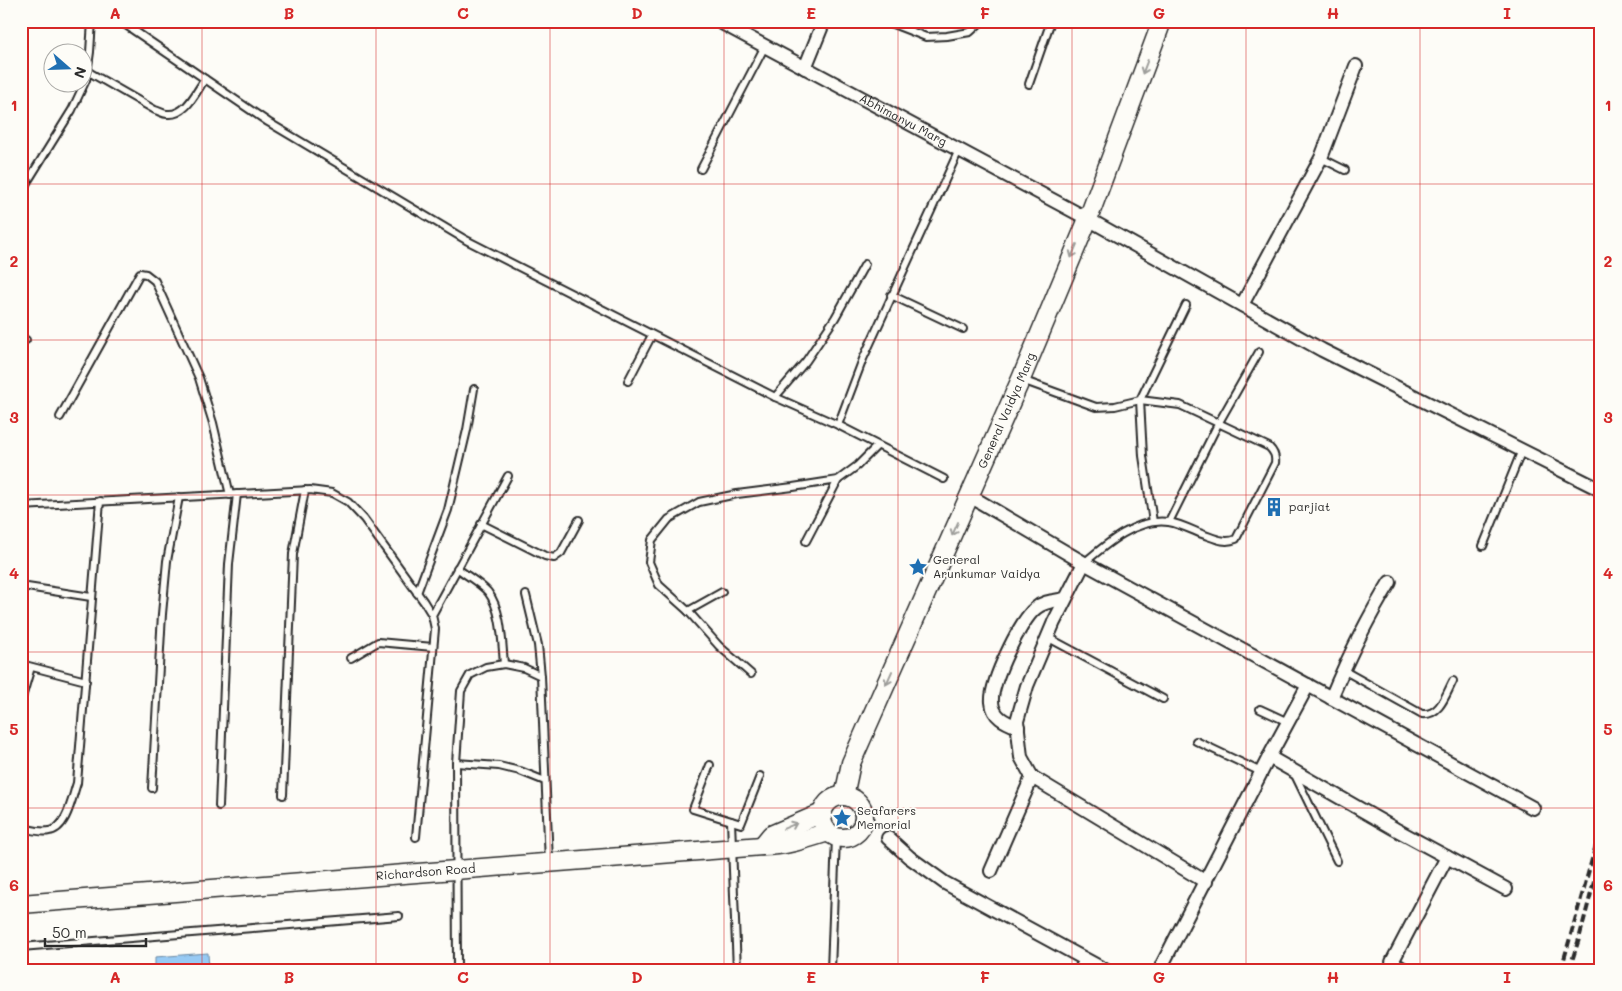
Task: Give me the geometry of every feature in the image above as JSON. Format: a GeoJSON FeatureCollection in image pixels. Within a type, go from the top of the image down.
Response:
{"type":"FeatureCollection","features":[{"type":"Feature","properties":{"kind":"street","name":"Abhimanyu Marg"},"geometry":{"type":"LineString","coordinates":[[718,21],[1088,219],[1322,350],[1599,488]]}},
{"type":"Feature","properties":{"kind":"street"},"geometry":{"type":"LineString","coordinates":[[805,68],[824,21]]}},
{"type":"Feature","properties":{"kind":"street","name":"General Vaidya Marg"},"geometry":{"type":"LineString","coordinates":[[844,796],[851,762],[970,496],[1088,219],[1162,21]]}},
{"type":"Feature","properties":{"kind":"street"},"geometry":{"type":"LineString","coordinates":[[1242,305],[1321,158],[1356,66]]}},
{"type":"Feature","properties":{"kind":"street"},"geometry":{"type":"LineString","coordinates":[[970,496],[1084,563],[1533,808]]}},
{"type":"Feature","properties":{"kind":"street"},"geometry":{"type":"LineString","coordinates":[[1084,563],[1047,637],[1027,686],[1017,721],[1021,757],[1032,777],[1206,882]]}},
{"type":"Feature","properties":{"kind":"street"},"geometry":{"type":"LineString","coordinates":[[1331,698],[1363,629],[1390,582]]}},
{"type":"Feature","properties":{"kind":"street"},"geometry":{"type":"LineString","coordinates":[[1018,727],[999,718],[992,701],[995,685],[1006,656],[1023,621],[1036,607],[1048,602],[1065,599]]}},
{"type":"Feature","properties":{"kind":"street"},"geometry":{"type":"LineString","coordinates":[[1162,965],[1308,685]]}},
{"type":"Feature","properties":{"kind":"street"},"geometry":{"type":"LineString","coordinates":[[1269,757],[1506,889]]}},
{"type":"Feature","properties":{"kind":"street"},"geometry":{"type":"LineString","coordinates":[[991,871],[1032,777]]}},
{"type":"Feature","properties":{"kind":"street"},"geometry":{"type":"LineString","coordinates":[[844,796],[860,804],[863,809],[864,821],[862,827],[854,836],[842,838],[832,835],[823,825],[822,813],[832,799],[844,796]]}},
{"type":"Feature","properties":{"kind":"street"},"geometry":{"type":"LineString","coordinates":[[762,846],[771,835],[822,813]]}},
{"type":"Feature","properties":{"kind":"street","name":"Richardson Road"},"geometry":{"type":"LineString","coordinates":[[21,904],[774,846],[832,835]]}},
{"type":"Feature","properties":{"kind":"street"},"geometry":{"type":"LineString","coordinates":[[888,838],[909,857],[945,883],[1105,970]]}},
{"type":"Feature","properties":{"kind":"street"},"geometry":{"type":"LineString","coordinates":[[1406,970],[1392,962],[1447,857]]}},
{"type":"Feature","properties":{"kind":"lane"},"geometry":{"type":"LineString","coordinates":[[91,42],[92,21]]}},
{"type":"Feature","properties":{"kind":"lane"},"geometry":{"type":"LineString","coordinates":[[120,21],[268,122],[466,240],[775,397],[838,425],[944,479]]}},
{"type":"Feature","properties":{"kind":"lane"},"geometry":{"type":"LineString","coordinates":[[885,21],[926,37],[970,32],[982,21]]}},
{"type":"Feature","properties":{"kind":"lane"},"geometry":{"type":"LineString","coordinates":[[1029,84],[1051,21]]}},
{"type":"Feature","properties":{"kind":"lane"},"geometry":{"type":"LineString","coordinates":[[701,169],[765,46]]}},
{"type":"Feature","properties":{"kind":"lane"},"geometry":{"type":"LineString","coordinates":[[92,74],[155,110],[167,114],[177,113],[187,106],[205,79]]}},
{"type":"Feature","properties":{"kind":"lane"},"geometry":{"type":"LineString","coordinates":[[21,192],[72,110],[80,92]]}},
{"type":"Feature","properties":{"kind":"lane"},"geometry":{"type":"LineString","coordinates":[[838,425],[863,359],[891,295],[959,150]]}},
{"type":"Feature","properties":{"kind":"lane"},"geometry":{"type":"LineString","coordinates":[[1321,158],[1345,170]]}},
{"type":"Feature","properties":{"kind":"lane"},"geometry":{"type":"LineString","coordinates":[[775,397],[806,361],[836,318],[865,264]]}},
{"type":"Feature","properties":{"kind":"lane"},"geometry":{"type":"LineString","coordinates":[[60,417],[140,274],[146,274],[155,281],[199,378],[233,495],[218,806]]}},
{"type":"Feature","properties":{"kind":"lane"},"geometry":{"type":"LineString","coordinates":[[891,295],[963,329]]}},
{"type":"Feature","properties":{"kind":"lane"},"geometry":{"type":"LineString","coordinates":[[1153,522],[1143,456],[1140,400],[1186,306]]}},
{"type":"Feature","properties":{"kind":"lane"},"geometry":{"type":"LineString","coordinates":[[628,381],[652,334]]}},
{"type":"Feature","properties":{"kind":"lane"},"geometry":{"type":"LineString","coordinates":[[1169,522],[1218,424],[1259,352]]}},
{"type":"Feature","properties":{"kind":"lane"},"geometry":{"type":"LineString","coordinates":[[1021,379],[1096,407],[1115,406],[1140,400],[1180,405],[1269,447],[1274,452],[1275,463],[1236,539],[1222,541],[1169,522],[1153,522],[1128,530],[1109,542],[1084,563]]}},
{"type":"Feature","properties":{"kind":"lane"},"geometry":{"type":"LineString","coordinates":[[417,593],[448,510],[468,430],[474,388]]}},
{"type":"Feature","properties":{"kind":"lane"},"geometry":{"type":"LineString","coordinates":[[806,541],[838,480],[857,466],[877,446]]}},
{"type":"Feature","properties":{"kind":"lane"},"geometry":{"type":"LineString","coordinates":[[1483,546],[1522,450]]}},
{"type":"Feature","properties":{"kind":"lane"},"geometry":{"type":"LineString","coordinates":[[432,614],[508,476]]}},
{"type":"Feature","properties":{"kind":"lane"},"geometry":{"type":"LineString","coordinates":[[751,674],[659,585],[648,562],[652,540],[669,519],[699,502],[727,496],[838,480]]}},
{"type":"Feature","properties":{"kind":"lane"},"geometry":{"type":"LineString","coordinates":[[283,795],[293,554],[305,490]]}},
{"type":"Feature","properties":{"kind":"lane"},"geometry":{"type":"LineString","coordinates":[[21,506],[305,490],[332,493],[348,502],[364,519],[432,614],[434,629],[433,647],[416,837]]}},
{"type":"Feature","properties":{"kind":"lane"},"geometry":{"type":"LineString","coordinates":[[152,788],[162,614],[167,562],[179,497]]}},
{"type":"Feature","properties":{"kind":"lane"},"geometry":{"type":"LineString","coordinates":[[21,828],[48,832],[57,828],[64,820],[77,783],[100,501]]}},
{"type":"Feature","properties":{"kind":"lane"},"geometry":{"type":"LineString","coordinates":[[481,524],[546,556],[554,558],[561,553],[578,520]]}},
{"type":"Feature","properties":{"kind":"lane"},"geometry":{"type":"LineString","coordinates":[[457,568],[490,594],[501,629],[504,664]]}},
{"type":"Feature","properties":{"kind":"lane"},"geometry":{"type":"LineString","coordinates":[[21,586],[91,597]]}},
{"type":"Feature","properties":{"kind":"lane"},"geometry":{"type":"LineString","coordinates":[[688,611],[722,592]]}},
{"type":"Feature","properties":{"kind":"lane"},"geometry":{"type":"LineString","coordinates":[[526,595],[538,646],[541,676],[549,863]]}},
{"type":"Feature","properties":{"kind":"lane"},"geometry":{"type":"LineString","coordinates":[[1047,637],[1163,699]]}},
{"type":"Feature","properties":{"kind":"lane"},"geometry":{"type":"LineString","coordinates":[[351,658],[378,642],[433,647]]}},
{"type":"Feature","properties":{"kind":"lane"},"geometry":{"type":"LineString","coordinates":[[21,664],[86,681]]}},
{"type":"Feature","properties":{"kind":"lane"},"geometry":{"type":"LineString","coordinates":[[457,970],[456,763],[461,691],[470,675],[478,670],[504,664],[524,668],[541,676]]}},
{"type":"Feature","properties":{"kind":"lane"},"geometry":{"type":"LineString","coordinates":[[21,701],[31,668]]}},
{"type":"Feature","properties":{"kind":"lane"},"geometry":{"type":"LineString","coordinates":[[1343,670],[1422,714],[1433,713],[1439,707],[1453,681]]}},
{"type":"Feature","properties":{"kind":"lane"},"geometry":{"type":"LineString","coordinates":[[1260,709],[1288,722]]}},
{"type":"Feature","properties":{"kind":"lane"},"geometry":{"type":"LineString","coordinates":[[1196,741],[1261,772]]}},
{"type":"Feature","properties":{"kind":"lane"},"geometry":{"type":"LineString","coordinates":[[456,763],[499,766],[520,771],[546,781]]}},
{"type":"Feature","properties":{"kind":"lane"},"geometry":{"type":"LineString","coordinates":[[710,766],[693,809],[741,824],[760,776]]}},
{"type":"Feature","properties":{"kind":"lane"},"geometry":{"type":"LineString","coordinates":[[1293,771],[1337,861]]}},
{"type":"Feature","properties":{"kind":"lane"},"geometry":{"type":"LineString","coordinates":[[731,821],[737,970]]}},
{"type":"Feature","properties":{"kind":"lane"},"geometry":{"type":"LineString","coordinates":[[831,970],[832,835]]}},
{"type":"Feature","properties":{"kind":"lane"},"geometry":{"type":"LineString","coordinates":[[21,946],[399,916]]}},
{"type":"Feature","properties":{"kind":"lane"},"geometry":{"type":"LineString","coordinates":[[1077,970],[1084,958]]}},
{"type":"Feature","properties":{"kind":"water"},"geometry":{"type":"Polygon","coordinates":[[[208,953],[209,970],[155,970],[155,957],[208,953]]]}},
{"type":"Feature","properties":{"kind":"railway"},"geometry":{"type":"LineString","coordinates":[[1561,970],[1601,827]]}},
{"type":"Feature","properties":{"kind":"railway"},"geometry":{"type":"LineString","coordinates":[[1569,970],[1601,855]]}},
{"type":"Feature","properties":{"kind":"place","name":"parjiat"},"geometry":{"type":"Point","coordinates":[1274,507]}},
{"type":"Feature","properties":{"kind":"place","name":"General Arunkumar Vaidya"},"geometry":{"type":"Point","coordinates":[918,567]}},
{"type":"Feature","properties":{"kind":"place","name":"Seafarers Memorial"},"geometry":{"type":"Point","coordinates":[842,818]}}]}
